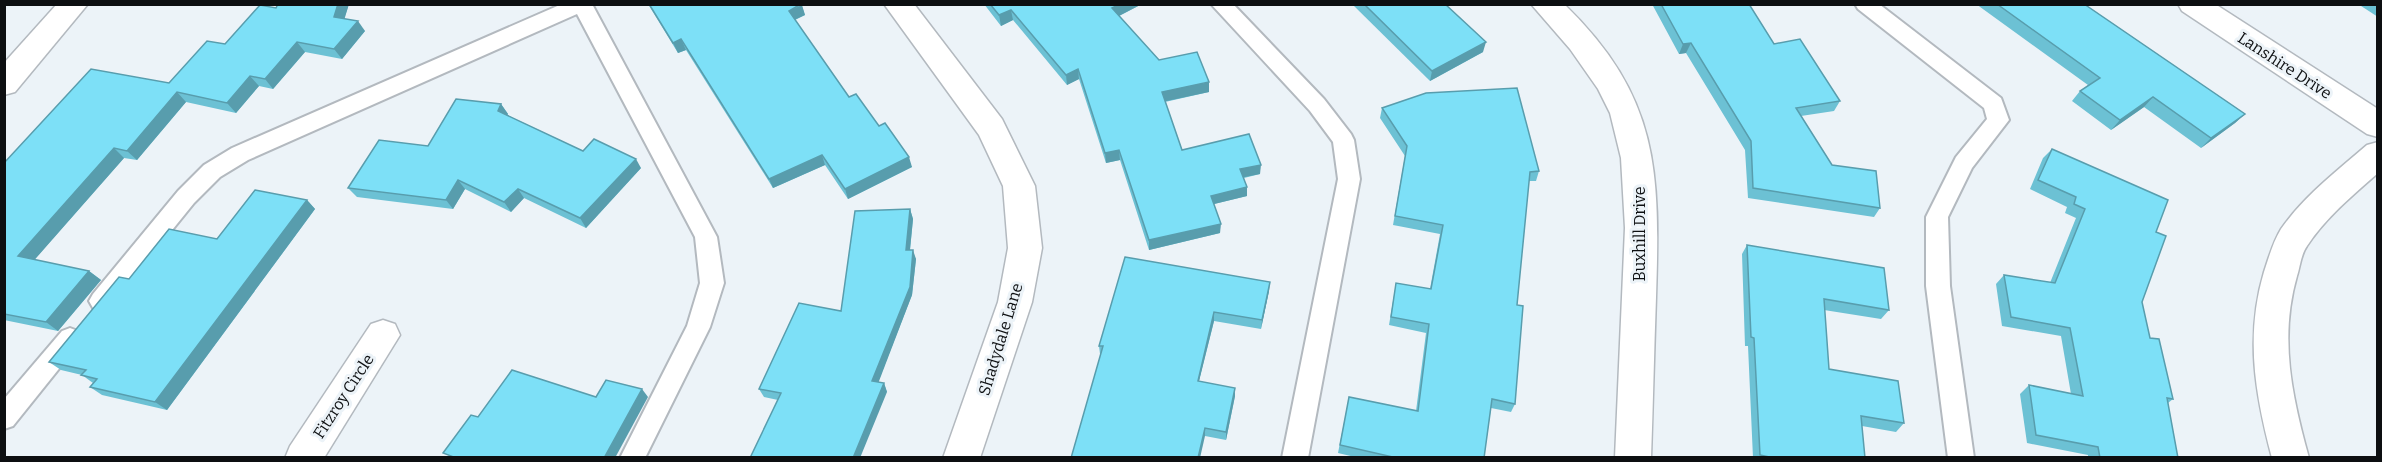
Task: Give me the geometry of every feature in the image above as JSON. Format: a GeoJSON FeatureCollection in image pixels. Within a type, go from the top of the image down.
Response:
{"type":"FeatureCollection","features":[{"type":"Feature","properties":{"kind":"street"},"geometry":{"type":"LineString","coordinates":[[4,84],[74,4]]}},
{"type":"Feature","properties":{"kind":"street","name":"Shadydale Lane"},"geometry":{"type":"LineString","coordinates":[[898,4],[991,128],[1019,186],[1025,248],[1015,302],[961,458]]}},
{"type":"Feature","properties":{"kind":"street","name":"Buxhill Drive"},"geometry":{"type":"LineString","coordinates":[[1545,4],[1575,32],[1606,74],[1625,115],[1638,166],[1642,214],[1633,458]]}},
{"type":"Feature","properties":{"kind":"street","name":"Lanshire Drive"},"geometry":{"type":"LineString","coordinates":[[2192,4],[2378,125]]}},
{"type":"Feature","properties":{"kind":"street"},"geometry":{"type":"LineString","coordinates":[[2291,458],[2277,408],[2268,348],[2273,295],[2292,241],[2319,206],[2378,154]]}},
{"type":"Feature","properties":{"kind":"street","name":"Fitzroy Circle"},"geometry":{"type":"LineString","coordinates":[[303,458],[383,335]]}},
{"type":"Feature","properties":{"kind":"lane"},"geometry":{"type":"LineString","coordinates":[[1221,4],[1317,105],[1343,140],[1349,179],[1295,458]]}},
{"type":"Feature","properties":{"kind":"lane"},"geometry":{"type":"LineString","coordinates":[[1865,4],[1994,104],[1998,120],[1964,163],[1937,217],[1938,286],[1961,458]]}},
{"type":"Feature","properties":{"kind":"lane"},"geometry":{"type":"LineString","coordinates":[[4,418],[186,197],[212,171],[240,154],[582,5],[706,237],[712,283],[698,327],[632,458]]}},
{"type":"Feature","properties":{"kind":"building"},"geometry":{"type":"Polygon","coordinates":[[[278,4],[338,4],[334,17],[358,21],[334,49],[297,42],[265,79],[250,76],[227,103],[177,92],[127,151],[114,148],[18,256],[89,271],[46,322],[4,314],[4,163],[91,69],[169,83],[207,41],[225,44],[260,5],[276,8],[278,4]]]}},
{"type":"Feature","properties":{"kind":"building"},"geometry":{"type":"Polygon","coordinates":[[[649,4],[801,4],[789,11],[849,97],[856,94],[879,126],[885,123],[909,157],[845,189],[822,155],[769,179],[681,39],[673,43],[649,4]]]}},
{"type":"Feature","properties":{"kind":"building"},"geometry":{"type":"Polygon","coordinates":[[[990,4],[1120,4],[1112,8],[1159,60],[1197,52],[1209,82],[1162,92],[1182,150],[1249,134],[1261,165],[1240,169],[1247,187],[1211,196],[1221,224],[1149,240],[1119,150],[1105,153],[1078,69],[1066,75],[1011,10],[999,15],[990,4]]]}},
{"type":"Feature","properties":{"kind":"building"},"geometry":{"type":"Polygon","coordinates":[[[1364,4],[1445,4],[1486,42],[1432,71],[1364,4]]]}},
{"type":"Feature","properties":{"kind":"building"},"geometry":{"type":"Polygon","coordinates":[[[1661,4],[1749,4],[1774,44],[1800,39],[1840,101],[1796,108],[1832,165],[1876,171],[1880,208],[1753,188],[1751,141],[1691,43],[1683,44],[1661,4]]]}},
{"type":"Feature","properties":{"kind":"building"},"geometry":{"type":"Polygon","coordinates":[[[1997,4],[2084,4],[2245,114],[2211,138],[2153,97],[2120,120],[2080,91],[2100,78],[1997,4]]]}},
{"type":"Feature","properties":{"kind":"building"},"geometry":{"type":"Polygon","coordinates":[[[1517,88],[1539,171],[1530,172],[1517,305],[1523,306],[1515,404],[1492,399],[1484,458],[1397,458],[1340,445],[1349,397],[1418,411],[1429,324],[1391,317],[1396,283],[1431,289],[1443,225],[1395,216],[1407,146],[1382,108],[1426,93],[1517,88]]]}},
{"type":"Feature","properties":{"kind":"building"},"geometry":{"type":"Polygon","coordinates":[[[456,99],[501,104],[498,111],[583,151],[594,139],[636,159],[580,218],[518,189],[504,202],[458,180],[446,200],[348,188],[379,140],[428,146],[456,99]]]}},
{"type":"Feature","properties":{"kind":"building"},"geometry":{"type":"Polygon","coordinates":[[[2052,149],[2168,200],[2156,232],[2166,236],[2142,302],[2150,338],[2159,339],[2173,399],[2167,398],[2178,458],[2100,458],[2098,447],[2036,435],[2029,385],[2083,396],[2070,328],[2011,317],[2004,275],[2055,283],[2085,209],[2074,204],[2076,197],[2038,180],[2052,149]]]}},
{"type":"Feature","properties":{"kind":"building"},"geometry":{"type":"Polygon","coordinates":[[[255,190],[307,200],[155,402],[90,387],[97,379],[81,375],[86,370],[49,362],[119,277],[129,279],[169,229],[217,239],[255,190]]]}},
{"type":"Feature","properties":{"kind":"building"},"geometry":{"type":"Polygon","coordinates":[[[910,209],[906,250],[913,250],[910,287],[872,381],[884,383],[853,458],[750,458],[781,393],[759,389],[799,303],[841,311],[855,211],[910,209]]]}},
{"type":"Feature","properties":{"kind":"building"},"geometry":{"type":"Polygon","coordinates":[[[1747,245],[1884,268],[1889,310],[1824,299],[1829,369],[1898,381],[1904,423],[1861,416],[1865,458],[1774,458],[1760,455],[1747,245]]]}},
{"type":"Feature","properties":{"kind":"building"},"geometry":{"type":"Polygon","coordinates":[[[1125,257],[1270,282],[1262,320],[1214,312],[1198,381],[1235,388],[1226,432],[1205,428],[1198,458],[1071,458],[1103,346],[1099,346],[1125,257]]]}},
{"type":"Feature","properties":{"kind":"building"},"geometry":{"type":"Polygon","coordinates":[[[512,370],[596,397],[606,380],[642,389],[604,458],[456,458],[443,453],[471,415],[478,417],[512,370]]]}}]}
